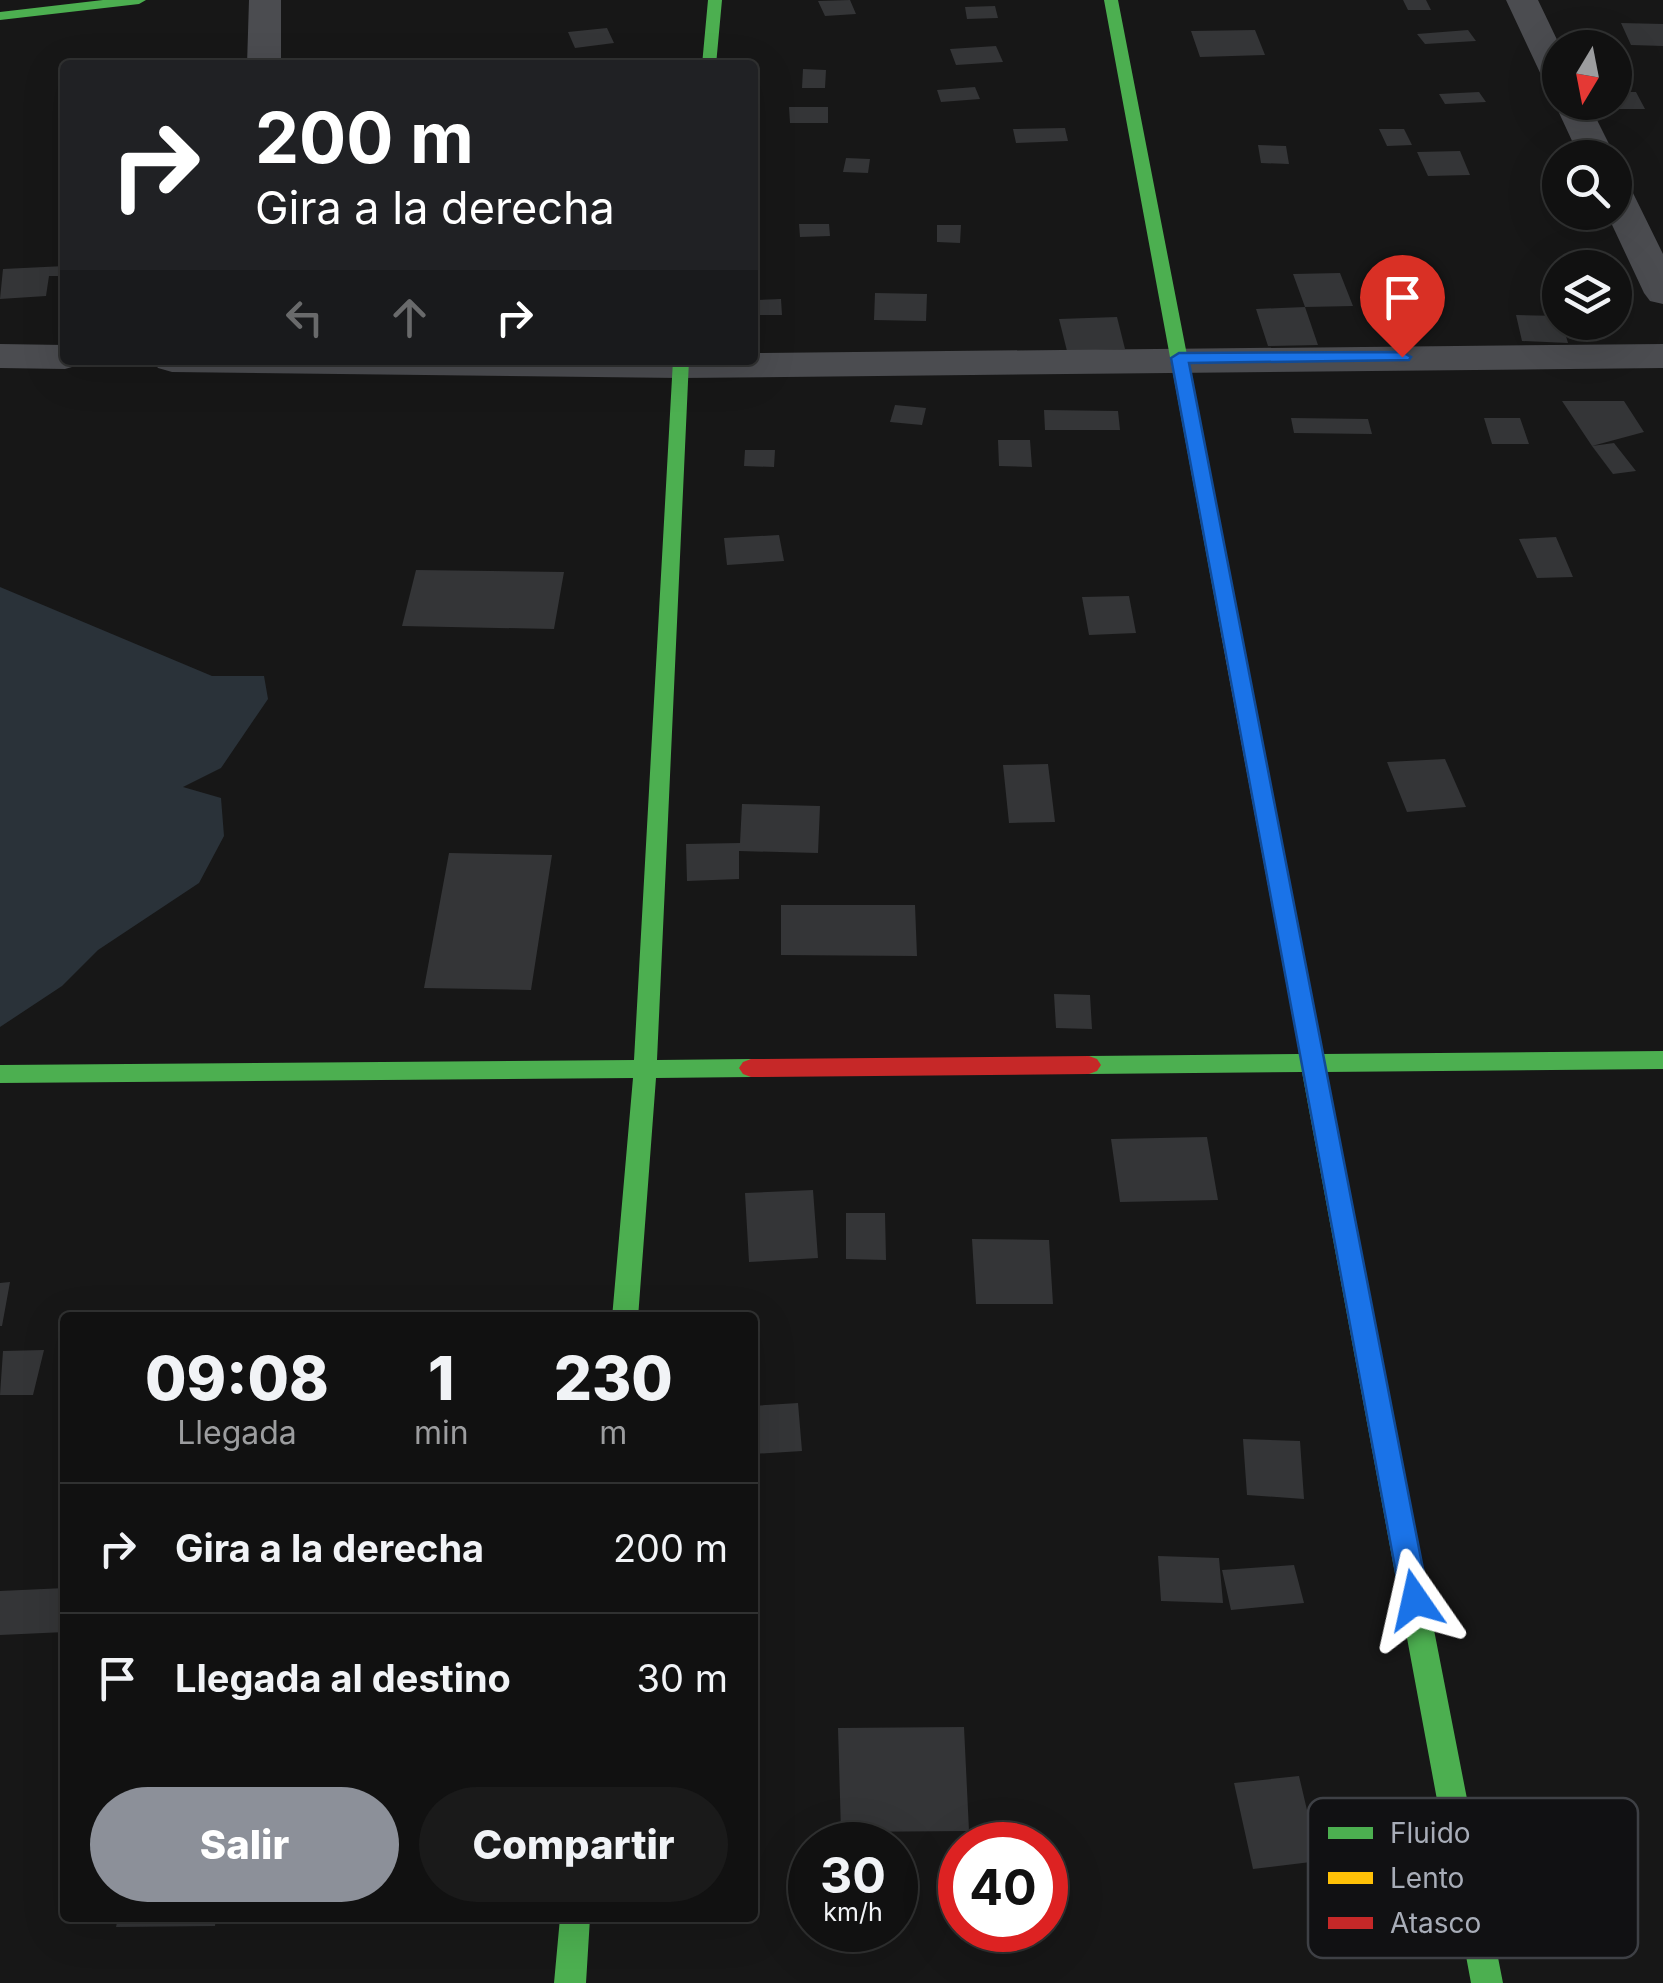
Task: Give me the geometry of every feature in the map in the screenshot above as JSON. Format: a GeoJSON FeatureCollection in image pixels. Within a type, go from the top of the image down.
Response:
{"type":"FeatureCollection","features":[{"type":"Feature","properties":{"kind":"street"},"geometry":{"type":"LineString","coordinates":[[0,16],[139,0]]}},
{"type":"Feature","properties":{"kind":"street"},"geometry":{"type":"LineString","coordinates":[[264,0],[264,60]]}},
{"type":"Feature","properties":{"kind":"street"},"geometry":{"type":"LineString","coordinates":[[709,60],[715,0]]}},
{"type":"Feature","properties":{"kind":"street"},"geometry":{"type":"LineString","coordinates":[[1111,0],[1453,1798]]}},
{"type":"Feature","properties":{"kind":"street"},"geometry":{"type":"LineString","coordinates":[[1522,0],[1542,42]]}},
{"type":"Feature","properties":{"kind":"street"},"geometry":{"type":"LineString","coordinates":[[1632,228],[1663,293]]}},
{"type":"Feature","properties":{"kind":"street"},"geometry":{"type":"LineString","coordinates":[[0,356],[60,358]]}},
{"type":"Feature","properties":{"kind":"street"},"geometry":{"type":"LineString","coordinates":[[758,362],[1663,356]]}},
{"type":"Feature","properties":{"kind":"street"},"geometry":{"type":"LineString","coordinates":[[626,1312],[646,1072],[681,365]]}},
{"type":"Feature","properties":{"kind":"street"},"geometry":{"type":"LineString","coordinates":[[0,1074],[646,1072],[1663,1060]]}},
{"type":"Feature","properties":{"kind":"street"},"geometry":{"type":"LineString","coordinates":[[570,1983],[576,1922]]}},
{"type":"Feature","properties":{"kind":"street"},"geometry":{"type":"LineString","coordinates":[[1483,1958],[1488,1983]]}},
{"type":"Feature","properties":{"kind":"shaded area"},"geometry":{"type":"Polygon","coordinates":[[[0,587],[212,676],[264,676],[268,699],[221,768],[183,787],[221,798],[224,836],[199,883],[98,950],[62,986],[0,1027],[0,587]]]}},
{"type":"Feature","properties":{"kind":"building"},"geometry":{"type":"Polygon","coordinates":[[[850,0],[856,14],[825,16],[818,1],[850,0]]]}},
{"type":"Feature","properties":{"kind":"building"},"geometry":{"type":"Polygon","coordinates":[[[1403,0],[1426,0],[1431,10],[1408,10],[1403,0]]]}},
{"type":"Feature","properties":{"kind":"building"},"geometry":{"type":"Polygon","coordinates":[[[995,6],[998,18],[967,19],[965,7],[995,6]]]}},
{"type":"Feature","properties":{"kind":"building"},"geometry":{"type":"Polygon","coordinates":[[[1621,23],[1663,24],[1663,46],[1632,45],[1632,30],[1624,30],[1621,23]]]}},
{"type":"Feature","properties":{"kind":"building"},"geometry":{"type":"Polygon","coordinates":[[[607,28],[614,43],[575,48],[568,32],[607,28]]]}},
{"type":"Feature","properties":{"kind":"building"},"geometry":{"type":"Polygon","coordinates":[[[1255,30],[1265,55],[1200,57],[1191,31],[1255,30]]]}},
{"type":"Feature","properties":{"kind":"building"},"geometry":{"type":"Polygon","coordinates":[[[1468,30],[1476,41],[1425,44],[1417,34],[1468,30]]]}},
{"type":"Feature","properties":{"kind":"building"},"geometry":{"type":"Polygon","coordinates":[[[996,46],[1003,62],[956,65],[950,49],[996,46]]]}},
{"type":"Feature","properties":{"kind":"building"},"geometry":{"type":"Polygon","coordinates":[[[803,69],[826,70],[825,88],[802,88],[803,69]]]}},
{"type":"Feature","properties":{"kind":"building"},"geometry":{"type":"Polygon","coordinates":[[[975,87],[980,99],[941,102],[937,90],[975,87]]]}},
{"type":"Feature","properties":{"kind":"building"},"geometry":{"type":"Polygon","coordinates":[[[1479,92],[1486,102],[1445,104],[1439,94],[1479,92]]]}},
{"type":"Feature","properties":{"kind":"building"},"geometry":{"type":"Polygon","coordinates":[[[1632,92],[1636,92],[1645,109],[1632,109],[1632,92]]]}},
{"type":"Feature","properties":{"kind":"building"},"geometry":{"type":"Polygon","coordinates":[[[789,107],[828,107],[828,123],[790,123],[789,107]]]}},
{"type":"Feature","properties":{"kind":"building"},"geometry":{"type":"Polygon","coordinates":[[[1065,128],[1068,141],[1016,143],[1013,129],[1065,128]]]}},
{"type":"Feature","properties":{"kind":"building"},"geometry":{"type":"Polygon","coordinates":[[[1379,129],[1404,129],[1412,145],[1387,146],[1379,129]]]}},
{"type":"Feature","properties":{"kind":"building"},"geometry":{"type":"Polygon","coordinates":[[[1258,145],[1286,146],[1289,164],[1261,163],[1258,145]]]}},
{"type":"Feature","properties":{"kind":"building"},"geometry":{"type":"Polygon","coordinates":[[[1460,151],[1470,175],[1428,176],[1417,152],[1460,151]]]}},
{"type":"Feature","properties":{"kind":"building"},"geometry":{"type":"Polygon","coordinates":[[[846,158],[870,159],[868,173],[843,172],[846,158]]]}},
{"type":"Feature","properties":{"kind":"building"},"geometry":{"type":"Polygon","coordinates":[[[799,224],[829,224],[830,236],[800,237],[799,224]]]}},
{"type":"Feature","properties":{"kind":"building"},"geometry":{"type":"Polygon","coordinates":[[[937,225],[961,225],[960,243],[937,242],[937,225]]]}},
{"type":"Feature","properties":{"kind":"building"},"geometry":{"type":"Polygon","coordinates":[[[60,266],[60,276],[49,276],[46,296],[0,299],[3,269],[60,266]]]}},
{"type":"Feature","properties":{"kind":"building"},"geometry":{"type":"Polygon","coordinates":[[[1340,273],[1353,306],[1305,307],[1293,274],[1340,273]]]}},
{"type":"Feature","properties":{"kind":"building"},"geometry":{"type":"Polygon","coordinates":[[[875,293],[927,294],[926,321],[874,320],[875,293]]]}},
{"type":"Feature","properties":{"kind":"building"},"geometry":{"type":"Polygon","coordinates":[[[781,299],[782,315],[758,315],[758,300],[781,299]]]}},
{"type":"Feature","properties":{"kind":"building"},"geometry":{"type":"Polygon","coordinates":[[[1305,307],[1318,345],[1268,346],[1256,309],[1305,307]]]}},
{"type":"Feature","properties":{"kind":"building"},"geometry":{"type":"Polygon","coordinates":[[[1516,315],[1542,316],[1542,340],[1568,343],[1522,341],[1516,315]]]}},
{"type":"Feature","properties":{"kind":"building"},"geometry":{"type":"Polygon","coordinates":[[[1117,317],[1125,349],[1067,351],[1059,319],[1117,317]]]}},
{"type":"Feature","properties":{"kind":"building"},"geometry":{"type":"Polygon","coordinates":[[[1562,401],[1624,401],[1644,432],[1592,446],[1562,401]]]}},
{"type":"Feature","properties":{"kind":"building"},"geometry":{"type":"Polygon","coordinates":[[[895,405],[926,408],[922,425],[890,422],[895,405]]]}},
{"type":"Feature","properties":{"kind":"building"},"geometry":{"type":"Polygon","coordinates":[[[1044,410],[1118,411],[1120,430],[1045,430],[1044,410]]]}},
{"type":"Feature","properties":{"kind":"building"},"geometry":{"type":"Polygon","coordinates":[[[1291,418],[1368,419],[1372,434],[1294,433],[1291,418]]]}},
{"type":"Feature","properties":{"kind":"building"},"geometry":{"type":"Polygon","coordinates":[[[1484,418],[1520,418],[1529,444],[1492,444],[1484,418]]]}},
{"type":"Feature","properties":{"kind":"building"},"geometry":{"type":"Polygon","coordinates":[[[998,440],[1030,440],[1032,467],[999,466],[998,440]]]}},
{"type":"Feature","properties":{"kind":"building"},"geometry":{"type":"Polygon","coordinates":[[[1614,443],[1636,471],[1613,474],[1592,446],[1614,443]]]}},
{"type":"Feature","properties":{"kind":"building"},"geometry":{"type":"Polygon","coordinates":[[[745,450],[775,450],[774,467],[744,466],[745,450]]]}},
{"type":"Feature","properties":{"kind":"building"},"geometry":{"type":"Polygon","coordinates":[[[779,535],[784,561],[727,565],[724,538],[779,535]]]}},
{"type":"Feature","properties":{"kind":"building"},"geometry":{"type":"Polygon","coordinates":[[[1556,537],[1573,577],[1537,578],[1519,539],[1556,537]]]}},
{"type":"Feature","properties":{"kind":"building"},"geometry":{"type":"Polygon","coordinates":[[[416,570],[564,572],[554,629],[402,626],[416,570]]]}},
{"type":"Feature","properties":{"kind":"building"},"geometry":{"type":"Polygon","coordinates":[[[1129,596],[1136,633],[1089,635],[1082,597],[1129,596]]]}},
{"type":"Feature","properties":{"kind":"building"},"geometry":{"type":"Polygon","coordinates":[[[1445,759],[1466,807],[1407,812],[1387,762],[1445,759]]]}},
{"type":"Feature","properties":{"kind":"building"},"geometry":{"type":"Polygon","coordinates":[[[1048,764],[1055,822],[1009,823],[1003,765],[1048,764]]]}},
{"type":"Feature","properties":{"kind":"building"},"geometry":{"type":"Polygon","coordinates":[[[742,804],[820,806],[818,853],[739,851],[739,879],[687,881],[686,844],[740,843],[742,804]]]}},
{"type":"Feature","properties":{"kind":"building"},"geometry":{"type":"Polygon","coordinates":[[[449,853],[552,855],[531,990],[424,988],[449,853]]]}},
{"type":"Feature","properties":{"kind":"building"},"geometry":{"type":"Polygon","coordinates":[[[781,905],[915,905],[917,956],[781,955],[781,905]]]}},
{"type":"Feature","properties":{"kind":"building"},"geometry":{"type":"Polygon","coordinates":[[[1054,994],[1090,995],[1092,1029],[1056,1028],[1054,994]]]}},
{"type":"Feature","properties":{"kind":"building"},"geometry":{"type":"Polygon","coordinates":[[[1207,1137],[1218,1200],[1120,1202],[1111,1139],[1207,1137]]]}},
{"type":"Feature","properties":{"kind":"building"},"geometry":{"type":"Polygon","coordinates":[[[813,1190],[818,1258],[749,1262],[745,1193],[813,1190]]]}},
{"type":"Feature","properties":{"kind":"building"},"geometry":{"type":"Polygon","coordinates":[[[846,1213],[885,1213],[886,1260],[846,1259],[846,1213]]]}},
{"type":"Feature","properties":{"kind":"building"},"geometry":{"type":"Polygon","coordinates":[[[972,1239],[1049,1240],[1053,1304],[976,1304],[972,1239]]]}},
{"type":"Feature","properties":{"kind":"building"},"geometry":{"type":"Polygon","coordinates":[[[10,1282],[2,1326],[0,1326],[0,1283],[10,1282]]]}},
{"type":"Feature","properties":{"kind":"building"},"geometry":{"type":"Polygon","coordinates":[[[44,1350],[33,1395],[0,1395],[3,1351],[44,1350]]]}},
{"type":"Feature","properties":{"kind":"building"},"geometry":{"type":"Polygon","coordinates":[[[798,1403],[802,1451],[758,1454],[758,1406],[798,1403]]]}},
{"type":"Feature","properties":{"kind":"building"},"geometry":{"type":"Polygon","coordinates":[[[1243,1439],[1300,1441],[1304,1499],[1247,1495],[1243,1439]]]}},
{"type":"Feature","properties":{"kind":"building"},"geometry":{"type":"Polygon","coordinates":[[[1158,1556],[1219,1558],[1223,1603],[1161,1601],[1158,1556]]]}},
{"type":"Feature","properties":{"kind":"building"},"geometry":{"type":"Polygon","coordinates":[[[1294,1565],[1304,1603],[1231,1610],[1222,1570],[1294,1565]]]}},
{"type":"Feature","properties":{"kind":"building"},"geometry":{"type":"Polygon","coordinates":[[[60,1588],[60,1632],[0,1635],[0,1591],[60,1588]]]}},
{"type":"Feature","properties":{"kind":"building"},"geometry":{"type":"Polygon","coordinates":[[[964,1727],[969,1822],[938,1822],[938,1831],[918,1831],[918,1822],[841,1822],[838,1728],[964,1727]]]}},
{"type":"Feature","properties":{"kind":"building"},"geometry":{"type":"Polygon","coordinates":[[[1299,1776],[1308,1814],[1308,1862],[1253,1869],[1234,1783],[1299,1776]]]}},
{"type":"Feature","properties":{"kind":"building"},"geometry":{"type":"Polygon","coordinates":[[[117,1922],[216,1922],[215,1926],[116,1927],[117,1922]]]}},
{"type":"Feature","properties":{"kind":"traffic: fast"},"geometry":{"type":"LineString","coordinates":[[0,16],[139,0]]}},
{"type":"Feature","properties":{"kind":"traffic: fast"},"geometry":{"type":"LineString","coordinates":[[709,60],[715,0]]}},
{"type":"Feature","properties":{"kind":"traffic: fast"},"geometry":{"type":"LineString","coordinates":[[1111,0],[1231,633]]}},
{"type":"Feature","properties":{"kind":"traffic: fast"},"geometry":{"type":"LineString","coordinates":[[625,1312],[645,1071],[681,365]]}},
{"type":"Feature","properties":{"kind":"traffic: fast"},"geometry":{"type":"LineString","coordinates":[[1308,1041],[1452,1798]]}},
{"type":"Feature","properties":{"kind":"traffic: fast"},"geometry":{"type":"LineString","coordinates":[[1089,1065],[1663,1060]]}},
{"type":"Feature","properties":{"kind":"traffic: fast"},"geometry":{"type":"LineString","coordinates":[[0,1074],[751,1068]]}},
{"type":"Feature","properties":{"kind":"traffic: fast"},"geometry":{"type":"LineString","coordinates":[[570,1983],[575,1922]]}},
{"type":"Feature","properties":{"kind":"traffic: fast"},"geometry":{"type":"LineString","coordinates":[[1482,1958],[1487,1983]]}},
{"type":"Feature","properties":{"kind":"traffic: slow"},"geometry":{"type":"LineString","coordinates":[[1231,633],[1308,1041]]}},
{"type":"Feature","properties":{"kind":"traffic: jam"},"geometry":{"type":"LineString","coordinates":[[751,1068],[1089,1065]]}},
{"type":"Feature","properties":{"kind":"route"},"geometry":{"type":"LineString","coordinates":[[1402,357],[1179,358],[1415,1600]]}}]}
